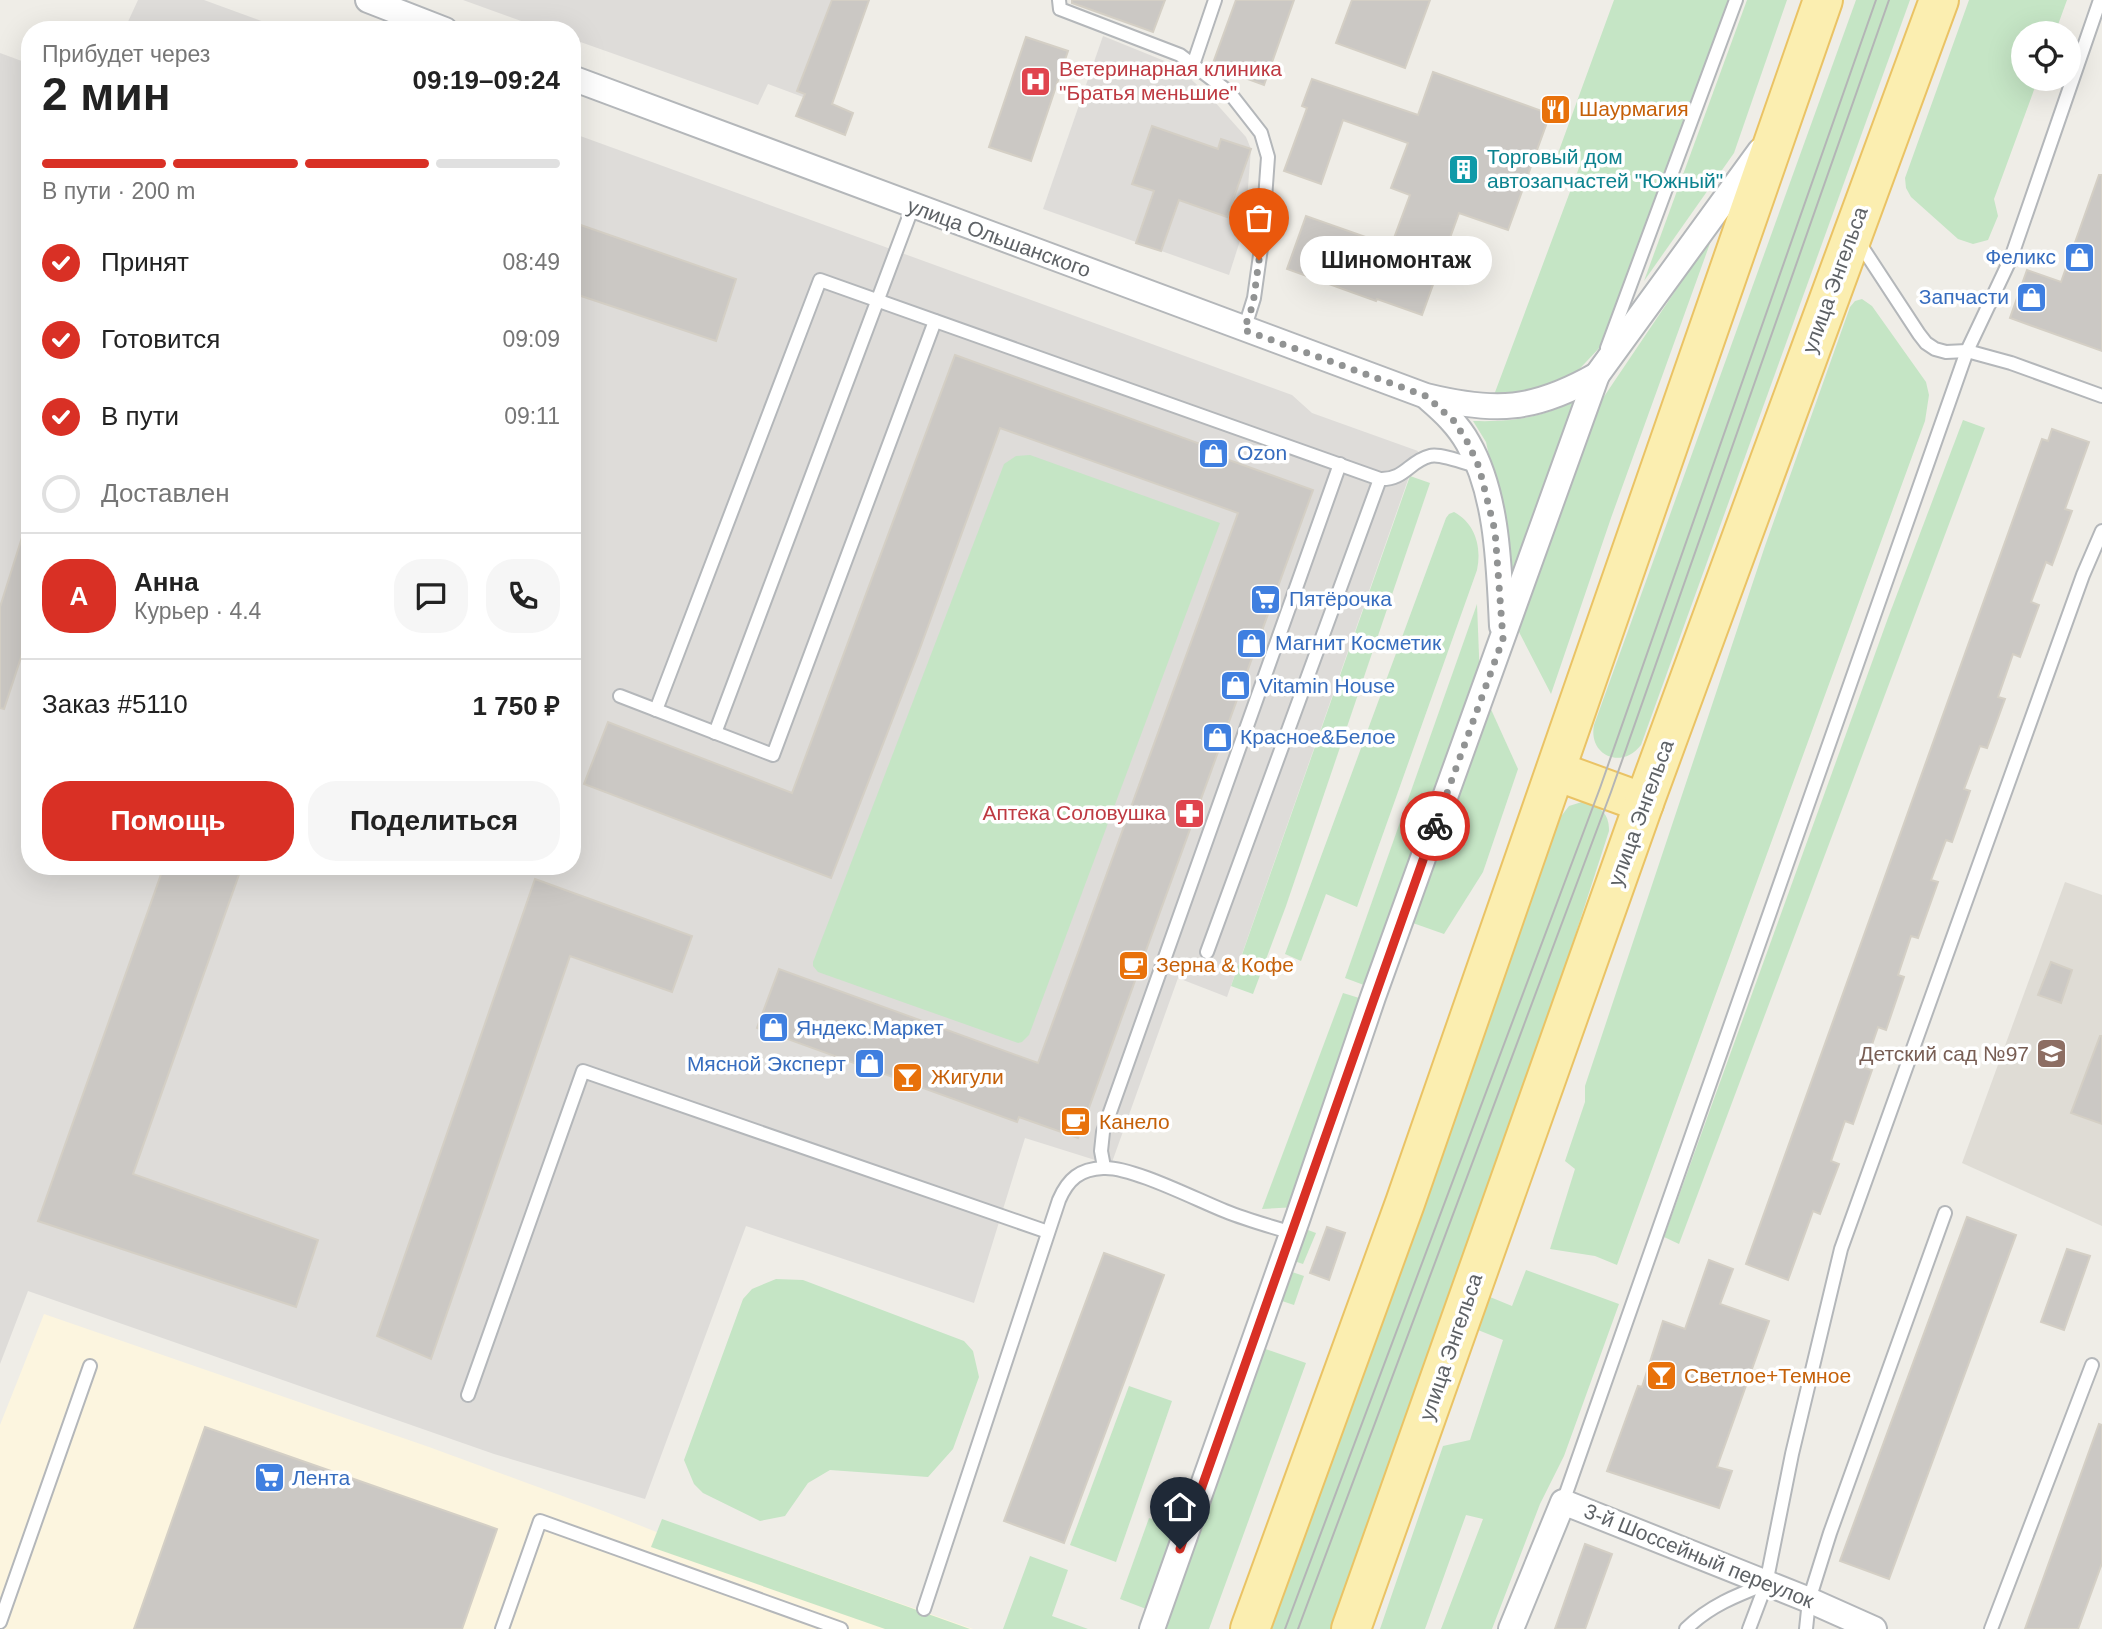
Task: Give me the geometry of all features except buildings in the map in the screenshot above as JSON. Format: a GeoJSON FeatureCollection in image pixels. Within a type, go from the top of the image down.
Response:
{"type":"FeatureCollection","features":[{"type":"Feature","properties":{"kind":"main road"},"geometry":{"type":"LineString","coordinates":[[1250,1629],[1405,1203],[1777,128],[1824,0]]}},
{"type":"Feature","properties":{"kind":"main road","name":"улица Энгельса"},"geometry":{"type":"LineString","coordinates":[[1351,1629],[1644,803],[1939,0]]}},
{"type":"Feature","properties":{"kind":"main road"},"geometry":{"type":"LineString","coordinates":[[1556,771],[1644,803]]}},
{"type":"Feature","properties":{"kind":"street"},"geometry":{"type":"LineString","coordinates":[[368,0],[421,21]]}},
{"type":"Feature","properties":{"kind":"street","name":"улица Ольшанского"},"geometry":{"type":"LineString","coordinates":[[581,81],[1426,396],[1464,405],[1516,407],[1557,395],[1597,375]]}},
{"type":"Feature","properties":{"kind":"street"},"geometry":{"type":"LineString","coordinates":[[1152,1629],[1373,997],[1597,375],[1777,128]]}},
{"type":"Feature","properties":{"kind":"street"},"geometry":{"type":"LineString","coordinates":[[1426,396],[1454,421],[1479,467],[1495,531],[1503,639]]}},
{"type":"Feature","properties":{"kind":"street"},"geometry":{"type":"LineString","coordinates":[[1511,1629],[1563,1502]]}},
{"type":"Feature","properties":{"kind":"street","name":"3-й Шоссейный переулок"},"geometry":{"type":"LineString","coordinates":[[1563,1502],[1809,1600],[1874,1629]]}},
{"type":"Feature","properties":{"kind":"lane"},"geometry":{"type":"LineString","coordinates":[[1059,0],[1060,9],[1180,55],[1229,92],[1261,134],[1268,157],[1259,264],[1253,304],[1244,330]]}},
{"type":"Feature","properties":{"kind":"lane"},"geometry":{"type":"LineString","coordinates":[[1193,65],[1215,0]]}},
{"type":"Feature","properties":{"kind":"lane"},"geometry":{"type":"LineString","coordinates":[[1597,375],[1736,0]]}},
{"type":"Feature","properties":{"kind":"lane"},"geometry":{"type":"LineString","coordinates":[[1563,1502],[1967,351],[2011,258],[2100,0]]}},
{"type":"Feature","properties":{"kind":"lane"},"geometry":{"type":"LineString","coordinates":[[715,733],[913,206]]}},
{"type":"Feature","properties":{"kind":"lane"},"geometry":{"type":"LineString","coordinates":[[1853,232],[1926,343],[1946,352],[1967,351],[2011,363],[2102,396]]}},
{"type":"Feature","properties":{"kind":"lane"},"geometry":{"type":"LineString","coordinates":[[656,709],[820,280],[1380,479],[1399,475],[1432,455],[1479,467]]}},
{"type":"Feature","properties":{"kind":"lane"},"geometry":{"type":"LineString","coordinates":[[620,696],[773,755],[935,321]]}},
{"type":"Feature","properties":{"kind":"lane"},"geometry":{"type":"LineString","coordinates":[[1104,1167],[1101,1151],[1103,1132],[1340,464]]}},
{"type":"Feature","properties":{"kind":"lane"},"geometry":{"type":"LineString","coordinates":[[1207,952],[1380,479]]}},
{"type":"Feature","properties":{"kind":"lane"},"geometry":{"type":"LineString","coordinates":[[1751,1625],[1766,1584],[1792,1454],[1841,1249],[2083,575],[2102,531]]}},
{"type":"Feature","properties":{"kind":"lane"},"geometry":{"type":"LineString","coordinates":[[468,1395],[583,1071],[1048,1232]]}},
{"type":"Feature","properties":{"kind":"lane"},"geometry":{"type":"LineString","coordinates":[[924,1609],[1048,1232],[1067,1183],[1079,1173],[1104,1167],[1132,1174],[1227,1212],[1292,1234]]}},
{"type":"Feature","properties":{"kind":"lane"},"geometry":{"type":"LineString","coordinates":[[1806,1629],[1809,1600],[1830,1533],[1945,1213]]}},
{"type":"Feature","properties":{"kind":"lane"},"geometry":{"type":"LineString","coordinates":[[1991,1629],[2092,1365]]}},
{"type":"Feature","properties":{"kind":"lane"},"geometry":{"type":"LineString","coordinates":[[0,1622],[90,1366]]}},
{"type":"Feature","properties":{"kind":"lane"},"geometry":{"type":"LineString","coordinates":[[502,1629],[540,1521],[841,1629]]}},
{"type":"Feature","properties":{"kind":"lane"},"geometry":{"type":"LineString","coordinates":[[1686,1629],[1698,1617],[1729,1598],[1766,1584]]}},
{"type":"Feature","properties":{"kind":"shaded area"},"geometry":{"type":"Polygon","coordinates":[[[138,0],[204,0],[261,21],[128,21],[138,0]]]}},
{"type":"Feature","properties":{"kind":"shaded area"},"geometry":{"type":"Polygon","coordinates":[[[463,0],[832,0],[797,91],[804,94],[803,97],[768,84],[758,105],[581,42],[581,21],[521,21],[463,0]]]}},
{"type":"Feature","properties":{"kind":"shaded area"},"geometry":{"type":"Polygon","coordinates":[[[1103,36],[1177,66],[1213,100],[1246,137],[1251,149],[1245,225],[1229,275],[1043,209],[1103,36]]]}},
{"type":"Feature","properties":{"kind":"shaded area"},"geometry":{"type":"Polygon","coordinates":[[[0,53],[21,61],[21,875],[581,875],[581,136],[1292,395],[1312,413],[1418,451],[1227,997],[1178,978],[1111,1165],[1025,1138],[974,1303],[746,1226],[645,1499],[494,1454],[28,1291],[0,1364],[0,53]]]}},
{"type":"Feature","properties":{"kind":"shaded area","name":"Детский сад №97"},"geometry":{"type":"Polygon","coordinates":[[[2065,882],[2102,895],[2102,1226],[1962,1163],[2065,882]]]}},
{"type":"Feature","properties":{"kind":"shaded area"},"geometry":{"type":"Polygon","coordinates":[[[44,1314],[429,1447],[606,1512],[770,1577],[777,1560],[973,1629],[0,1629],[0,1425],[44,1314]]]}},
{"type":"Feature","properties":{"kind":"green space"},"geometry":{"type":"Polygon","coordinates":[[[1614,0],[1731,0],[1602,345],[1570,379],[1491,403],[1580,165],[1557,156],[1614,0]]]}},
{"type":"Feature","properties":{"kind":"green space"},"geometry":{"type":"Polygon","coordinates":[[[1747,0],[1787,0],[1734,153],[1644,281],[1747,0]]]}},
{"type":"Feature","properties":{"kind":"green space"},"geometry":{"type":"Polygon","coordinates":[[[1856,0],[1910,0],[1641,745],[1625,757],[1608,756],[1596,745],[1594,725],[1856,0]]]}},
{"type":"Feature","properties":{"kind":"green space"},"geometry":{"type":"Polygon","coordinates":[[[1969,0],[2067,0],[2059,21],[2011,21],[2011,91],[2034,91],[1994,199],[1998,216],[1988,240],[1973,244],[1958,239],[1911,197],[1905,178],[1969,0]]]}},
{"type":"Feature","properties":{"kind":"green space"},"geometry":{"type":"Polygon","coordinates":[[[1713,235],[1551,694],[1518,630],[1601,401],[1713,235]]]}},
{"type":"Feature","properties":{"kind":"green space"},"geometry":{"type":"Polygon","coordinates":[[[1862,299],[1872,306],[1926,382],[1929,395],[1925,421],[1617,1265],[1595,1256],[1550,1249],[1575,1169],[1565,1161],[1585,1102],[1585,1086],[1765,546],[1850,307],[1855,301],[1862,299]]]}},
{"type":"Feature","properties":{"kind":"green space"},"geometry":{"type":"Polygon","coordinates":[[[1578,400],[1511,585],[1501,511],[1486,442],[1473,421],[1527,418],[1578,400]]]}},
{"type":"Feature","properties":{"kind":"green space"},"geometry":{"type":"Polygon","coordinates":[[[1963,420],[1985,428],[1679,1244],[1664,1237],[1888,618],[1963,420]]]}},
{"type":"Feature","properties":{"kind":"green space"},"geometry":{"type":"Polygon","coordinates":[[[1030,455],[1220,523],[1029,1035],[1018,1043],[818,972],[813,962],[1004,464],[1016,456],[1030,455]]]}},
{"type":"Feature","properties":{"kind":"green space"},"geometry":{"type":"Polygon","coordinates":[[[1410,476],[1430,483],[1286,906],[1253,994],[1231,986],[1410,476]]]}},
{"type":"Feature","properties":{"kind":"green space"},"geometry":{"type":"Polygon","coordinates":[[[1454,512],[1467,522],[1475,536],[1477,570],[1357,907],[1326,894],[1301,961],[1285,954],[1446,518],[1454,512]]]}},
{"type":"Feature","properties":{"kind":"green space"},"geometry":{"type":"Polygon","coordinates":[[[1477,604],[1480,681],[1372,988],[1345,978],[1477,604]]]}},
{"type":"Feature","properties":{"kind":"green space"},"geometry":{"type":"Polygon","coordinates":[[[1489,705],[1518,769],[1483,872],[1444,934],[1410,922],[1489,705]]]}},
{"type":"Feature","properties":{"kind":"green space"},"geometry":{"type":"Polygon","coordinates":[[[1585,801],[1603,812],[1608,820],[1609,831],[1443,1343],[1339,1629],[1262,1629],[1559,819],[1569,806],[1585,801]]]}},
{"type":"Feature","properties":{"kind":"green space"},"geometry":{"type":"Polygon","coordinates":[[[1343,993],[1369,1001],[1297,1207],[1262,1209],[1343,993]]]}},
{"type":"Feature","properties":{"kind":"green space"},"geometry":{"type":"Polygon","coordinates":[[[1300,1227],[1316,1233],[1303,1264],[1288,1259],[1300,1227]]]}},
{"type":"Feature","properties":{"kind":"green space"},"geometry":{"type":"Polygon","coordinates":[[[1286,1270],[1304,1276],[1294,1305],[1276,1299],[1286,1270]]]}},
{"type":"Feature","properties":{"kind":"green space"},"geometry":{"type":"Polygon","coordinates":[[[1526,1270],[1619,1304],[1564,1456],[1540,1504],[1492,1629],[1441,1629],[1483,1519],[1466,1515],[1425,1629],[1380,1629],[1443,1446],[1470,1440],[1503,1340],[1478,1330],[1490,1297],[1512,1306],[1526,1270]]]}},
{"type":"Feature","properties":{"kind":"green space"},"geometry":{"type":"Polygon","coordinates":[[[776,1279],[803,1280],[964,1341],[973,1351],[979,1377],[953,1449],[928,1477],[830,1470],[808,1483],[785,1516],[760,1521],[703,1493],[694,1484],[684,1460],[743,1299],[752,1289],[776,1279]]]}},
{"type":"Feature","properties":{"kind":"green space"},"geometry":{"type":"Polygon","coordinates":[[[1257,1346],[1306,1363],[1209,1629],[1159,1629],[1257,1346]]]}},
{"type":"Feature","properties":{"kind":"green space"},"geometry":{"type":"Polygon","coordinates":[[[1129,1386],[1172,1401],[1116,1562],[1070,1545],[1129,1386]]]}},
{"type":"Feature","properties":{"kind":"green space"},"geometry":{"type":"Polygon","coordinates":[[[1149,1518],[1178,1528],[1149,1610],[1120,1599],[1149,1518]]]}},
{"type":"Feature","properties":{"kind":"green space"},"geometry":{"type":"Polygon","coordinates":[[[662,1519],[970,1629],[885,1629],[651,1547],[662,1519]]]}},
{"type":"Feature","properties":{"kind":"green space"},"geometry":{"type":"Polygon","coordinates":[[[1030,1556],[1068,1570],[1052,1616],[1088,1629],[1003,1629],[1030,1556]]]}},
{"type":"Feature","properties":{"kind":"tram line"},"geometry":{"type":"LineString","coordinates":[[1285,1629],[1600,788],[1876,0]]}},
{"type":"Feature","properties":{"kind":"tram line"},"geometry":{"type":"LineString","coordinates":[[1298,1629],[1611,792],[1889,0]]}},
{"type":"Feature","properties":{"kind":"way so far"},"geometry":{"type":"LineString","coordinates":[[1259,260],[1253,304],[1244,330],[1426,396],[1454,421],[1479,467],[1495,531],[1503,639],[1435,826]]}},
{"type":"Feature","properties":{"kind":"place","name":"Ветеринарная клиника \"Братья меньшие\""},"geometry":{"type":"Point","coordinates":[1036,81]}},
{"type":"Feature","properties":{"kind":"place","name":"Шаурмагия"},"geometry":{"type":"Point","coordinates":[1556,109]}},
{"type":"Feature","properties":{"kind":"place","name":"Торговый дом автозапчастей \"Южный\""},"geometry":{"type":"Point","coordinates":[1464,169]}},
{"type":"Feature","properties":{"kind":"place","name":"Феликс"},"geometry":{"type":"Point","coordinates":[2079,257]}},
{"type":"Feature","properties":{"kind":"place","name":"Шиномонтаж"},"geometry":{"type":"Point","coordinates":[1259,260]}},
{"type":"Feature","properties":{"kind":"place","name":"Запчасти"},"geometry":{"type":"Point","coordinates":[2032,297]}},
{"type":"Feature","properties":{"kind":"place","name":"Ozon"},"geometry":{"type":"Point","coordinates":[1214,453]}},
{"type":"Feature","properties":{"kind":"place","name":"Пятёрочка"},"geometry":{"type":"Point","coordinates":[1266,599]}},
{"type":"Feature","properties":{"kind":"place","name":"Магнит Косметик"},"geometry":{"type":"Point","coordinates":[1252,643]}},
{"type":"Feature","properties":{"kind":"place","name":"Vitamin House"},"geometry":{"type":"Point","coordinates":[1236,686]}},
{"type":"Feature","properties":{"kind":"place","name":"Красное&Белое"},"geometry":{"type":"Point","coordinates":[1217,737]}},
{"type":"Feature","properties":{"kind":"place","name":"Аптека Соловушка"},"geometry":{"type":"Point","coordinates":[1189,813]}},
{"type":"Feature","properties":{"kind":"place","name":"Зерна & Кофе"},"geometry":{"type":"Point","coordinates":[1133,965]}},
{"type":"Feature","properties":{"kind":"place","name":"Яндекс.Маркет"},"geometry":{"type":"Point","coordinates":[773,1028]}},
{"type":"Feature","properties":{"kind":"place","name":"Детский сад №97"},"geometry":{"type":"Point","coordinates":[2052,1054]}},
{"type":"Feature","properties":{"kind":"place","name":"Мясной Эксперт"},"geometry":{"type":"Point","coordinates":[869,1064]}},
{"type":"Feature","properties":{"kind":"place","name":"Жигули"},"geometry":{"type":"Point","coordinates":[908,1077]}},
{"type":"Feature","properties":{"kind":"place","name":"Канело"},"geometry":{"type":"Point","coordinates":[1076,1122]}},
{"type":"Feature","properties":{"kind":"place","name":"Светлое+Темное"},"geometry":{"type":"Point","coordinates":[1661,1376]}},
{"type":"Feature","properties":{"kind":"place","name":"Лента"},"geometry":{"type":"Point","coordinates":[269,1478]}},
{"type":"Feature","properties":{"kind":"route"},"geometry":{"type":"LineString","coordinates":[[1180,1549],[1435,826]]}}]}
